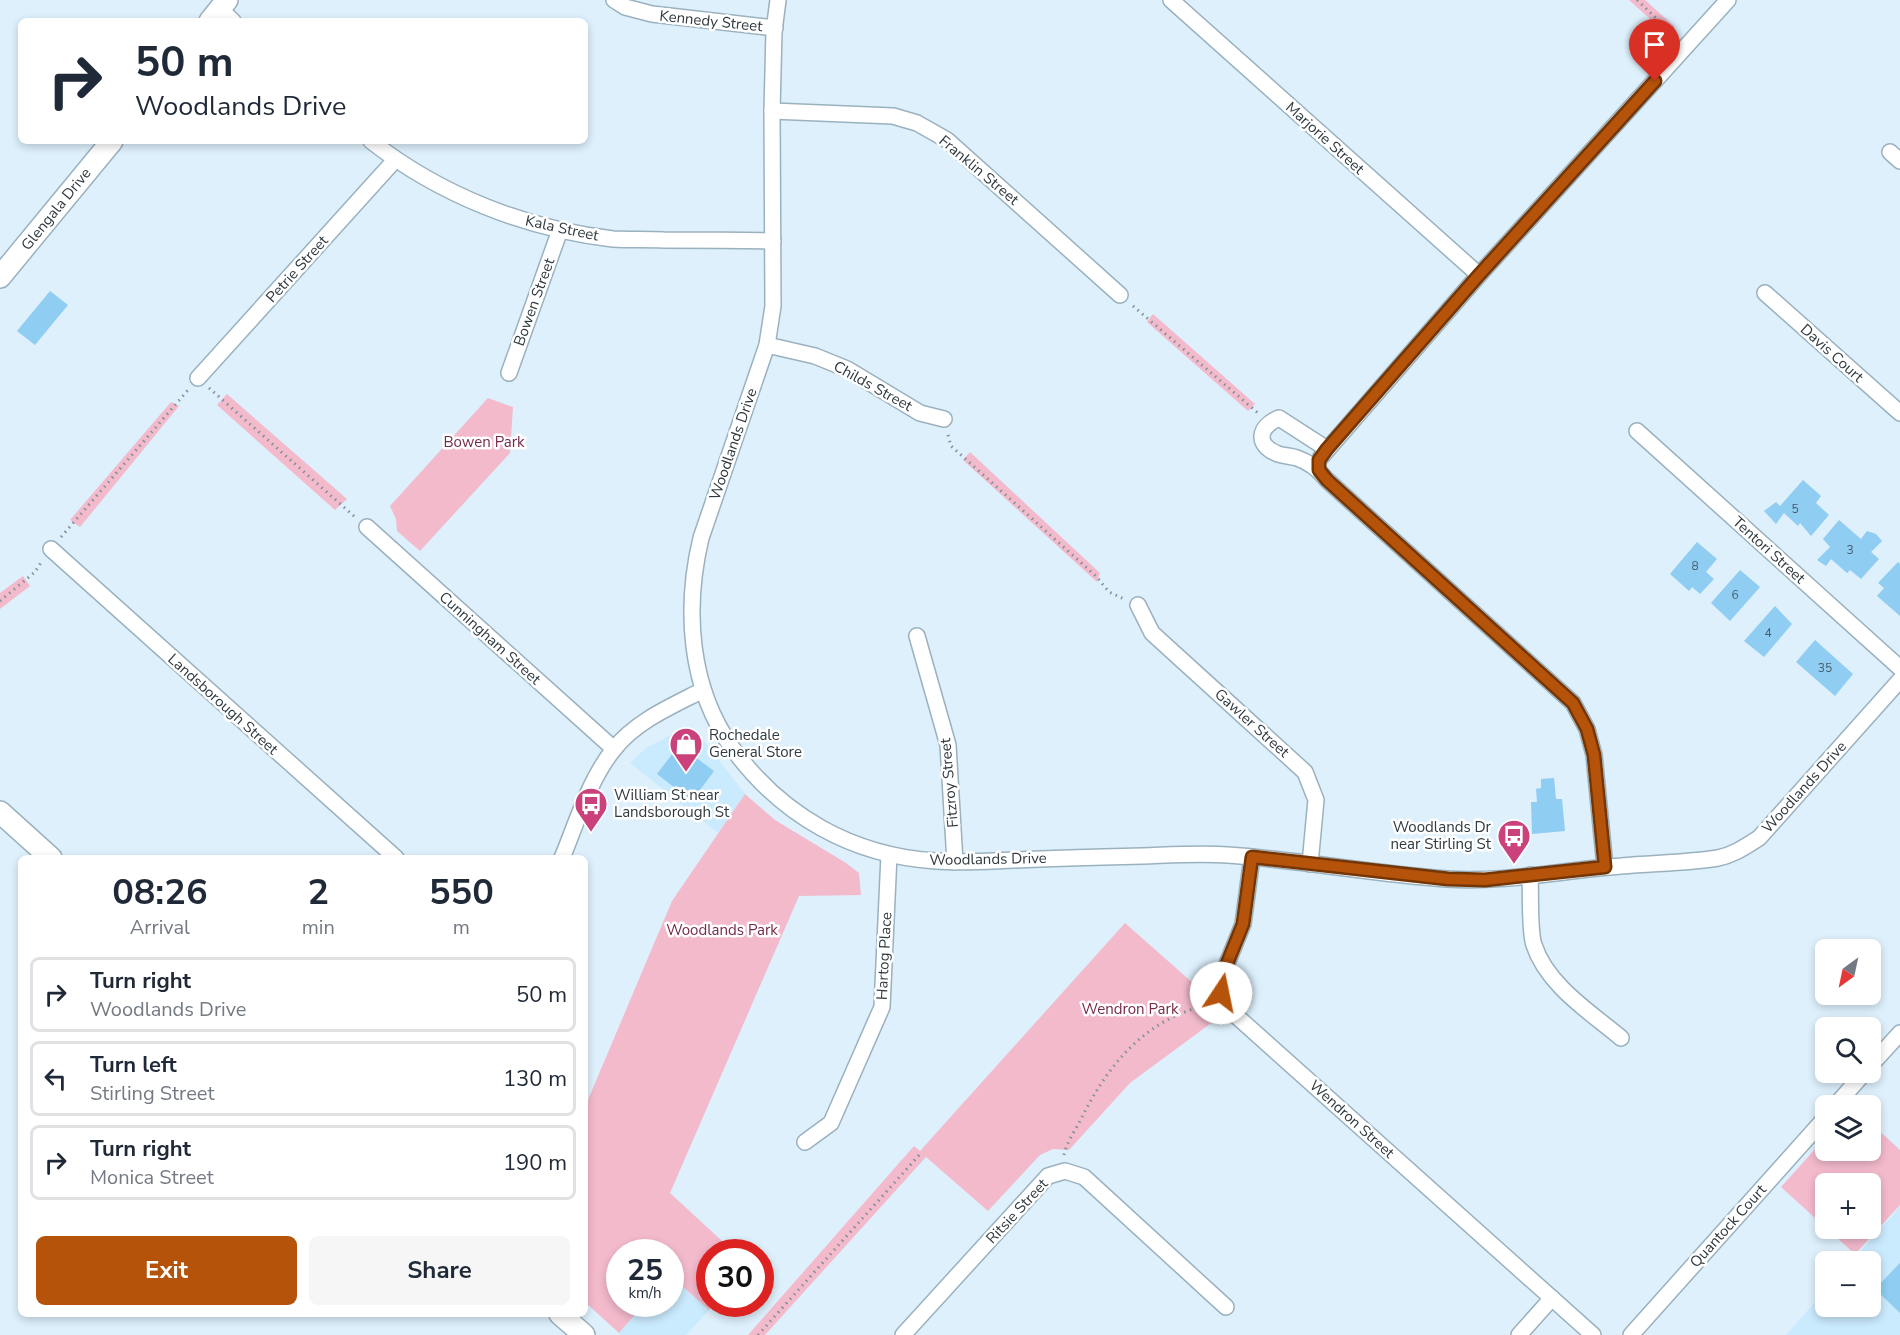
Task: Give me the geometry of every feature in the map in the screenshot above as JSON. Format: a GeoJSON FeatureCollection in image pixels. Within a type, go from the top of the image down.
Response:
{"type":"FeatureCollection","features":[{"type":"Feature","properties":{"kind":"street","name":"Kennedy Street"},"geometry":{"type":"LineString","coordinates":[[614,0],[625,7],[652,14],[774,28]]}},
{"type":"Feature","properties":{"kind":"street","name":"Woodlands Drive"},"geometry":{"type":"LineString","coordinates":[[778,0],[774,28],[772,111],[773,306],[767,345],[701,538],[692,593],[693,645],[703,690],[724,737],[749,771],[813,825],[858,845],[890,855],[955,862],[1206,854],[1448,879],[1485,880],[1720,858],[1740,850],[1759,838],[1900,680]]}},
{"type":"Feature","properties":{"kind":"street","name":"Marjorie Street"},"geometry":{"type":"LineString","coordinates":[[1171,0],[1479,275]]}},
{"type":"Feature","properties":{"kind":"street"},"geometry":{"type":"LineString","coordinates":[[1319,470],[1319,460],[1327,449],[1479,275],[1728,0]]}},
{"type":"Feature","properties":{"kind":"street","name":"Franklin Street"},"geometry":{"type":"LineString","coordinates":[[772,111],[893,116],[917,123],[947,140],[1120,295]]}},
{"type":"Feature","properties":{"kind":"street","name":"Glengala Drive"},"geometry":{"type":"LineString","coordinates":[[0,277],[110,144]]}},
{"type":"Feature","properties":{"kind":"street","name":"Kala Street"},"geometry":{"type":"LineString","coordinates":[[375,144],[395,160],[447,189],[502,213],[560,230],[615,239],[773,241]]}},
{"type":"Feature","properties":{"kind":"street","name":"Petrie Street"},"geometry":{"type":"LineString","coordinates":[[198,378],[395,160]]}},
{"type":"Feature","properties":{"kind":"street","name":"Bowen Street"},"geometry":{"type":"LineString","coordinates":[[508,373],[560,230]]}},
{"type":"Feature","properties":{"kind":"street","name":"Davis Court"},"geometry":{"type":"LineString","coordinates":[[1765,293],[1900,413]]}},
{"type":"Feature","properties":{"kind":"street","name":"Childs Street"},"geometry":{"type":"LineString","coordinates":[[767,345],[826,360],[847,369],[920,413],[944,419]]}},
{"type":"Feature","properties":{"kind":"street"},"geometry":{"type":"LineString","coordinates":[[1327,449],[1279,418],[1269,422],[1262,431],[1261,439],[1266,447],[1278,454],[1296,458],[1319,470],[1573,703],[1587,729],[1594,755],[1605,867]]}},
{"type":"Feature","properties":{"kind":"street","name":"Tentori Street"},"geometry":{"type":"LineString","coordinates":[[1638,431],[1900,668]]}},
{"type":"Feature","properties":{"kind":"street","name":"Cunningham Street"},"geometry":{"type":"LineString","coordinates":[[367,527],[614,749]]}},
{"type":"Feature","properties":{"kind":"street","name":"Landsborough Street"},"geometry":{"type":"LineString","coordinates":[[51,549],[393,855]]}},
{"type":"Feature","properties":{"kind":"street","name":"Gawler Street"},"geometry":{"type":"LineString","coordinates":[[1138,604],[1152,633],[1305,772],[1316,800],[1310,864]]}},
{"type":"Feature","properties":{"kind":"street","name":"Fitzroy Street"},"geometry":{"type":"LineString","coordinates":[[917,636],[948,745],[955,862]]}},
{"type":"Feature","properties":{"kind":"street"},"geometry":{"type":"LineString","coordinates":[[562,855],[594,782],[614,749],[635,729],[703,690]]}},
{"type":"Feature","properties":{"kind":"street"},"geometry":{"type":"LineString","coordinates":[[0,812],[48,855]]}},
{"type":"Feature","properties":{"kind":"street","name":"Hartog Place"},"geometry":{"type":"LineString","coordinates":[[805,1142],[831,1123],[882,1007],[890,855]]}},
{"type":"Feature","properties":{"kind":"street"},"geometry":{"type":"LineString","coordinates":[[1225,1002],[1221,993],[1222,976],[1243,924],[1252,857]]}},
{"type":"Feature","properties":{"kind":"street"},"geometry":{"type":"LineString","coordinates":[[1530,875],[1533,943],[1545,966],[1560,986],[1621,1038]]}},
{"type":"Feature","properties":{"kind":"street","name":"Wendron Street"},"geometry":{"type":"LineString","coordinates":[[1225,1002],[1233,1013],[1593,1335]]}},
{"type":"Feature","properties":{"kind":"street"},"geometry":{"type":"LineString","coordinates":[[1881,1054],[1900,1033]]}},
{"type":"Feature","properties":{"kind":"street"},"geometry":{"type":"LineString","coordinates":[[1845,1095],[1856,1083]]}},
{"type":"Feature","properties":{"kind":"street","name":"Quantock Court"},"geometry":{"type":"LineString","coordinates":[[1631,1335],[1815,1129]]}},
{"type":"Feature","properties":{"kind":"street","name":"Ritsie Street"},"geometry":{"type":"LineString","coordinates":[[912,1332],[1048,1176],[1063,1172],[1084,1177],[1226,1307]]}},
{"type":"Feature","properties":{"kind":"street"},"geometry":{"type":"LineString","coordinates":[[1519,1335],[1552,1298]]}},
{"type":"Feature","properties":{"kind":"street"},"geometry":{"type":"LineString","coordinates":[[563,1317],[584,1335]]}},
{"type":"Feature","properties":{"kind":"path"},"geometry":{"type":"LineString","coordinates":[[1637,0],[1687,46]]}},
{"type":"Feature","properties":{"kind":"path"},"geometry":{"type":"LineString","coordinates":[[1120,295],[1269,422]]}},
{"type":"Feature","properties":{"kind":"path"},"geometry":{"type":"LineString","coordinates":[[0,601],[35,572],[51,549],[198,378],[367,527]]}},
{"type":"Feature","properties":{"kind":"path"},"geometry":{"type":"LineString","coordinates":[[944,419],[951,446],[1096,576],[1108,592],[1138,604]]}},
{"type":"Feature","properties":{"kind":"path"},"geometry":{"type":"LineString","coordinates":[[1063,1172],[1065,1151],[1104,1077],[1120,1057],[1159,1024],[1185,1011],[1225,1002]]}},
{"type":"Feature","properties":{"kind":"path"},"geometry":{"type":"LineString","coordinates":[[758,1335],[921,1153]]}},
{"type":"Feature","properties":{"kind":"shaded area"},"geometry":{"type":"Polygon","coordinates":[[[684,728],[697,732],[745,794],[718,833],[630,763],[646,748],[684,728]]]}},
{"type":"Feature","properties":{"kind":"shaded area"},"geometry":{"type":"Polygon","coordinates":[[[1900,1207],[1900,1335],[1786,1335],[1815,1302],[1815,1317],[1881,1317],[1881,1251],[1861,1251],[1872,1239],[1881,1239],[1881,1228],[1900,1207]]]}},
{"type":"Feature","properties":{"kind":"shaded area"},"geometry":{"type":"Polygon","coordinates":[[[684,1288],[696,1298],[696,1317],[703,1317],[686,1335],[621,1335],[619,1333],[633,1317],[684,1317],[684,1288]]]}},
{"type":"Feature","properties":{"kind":"green space"},"geometry":{"type":"Polygon","coordinates":[[[1629,0],[1645,0],[1675,27],[1668,35],[1629,0]]]}},
{"type":"Feature","properties":{"kind":"green space"},"geometry":{"type":"Polygon","coordinates":[[[1153,314],[1255,404],[1248,411],[1147,322],[1153,314]]]}},
{"type":"Feature","properties":{"kind":"green space"},"geometry":{"type":"Polygon","coordinates":[[[227,394],[347,499],[335,510],[217,405],[227,394]]]}},
{"type":"Feature","properties":{"kind":"green space","name":"Bowen Park"},"geometry":{"type":"Polygon","coordinates":[[[488,398],[513,407],[510,453],[420,551],[397,531],[396,519],[390,506],[488,398]]]}},
{"type":"Feature","properties":{"kind":"green space"},"geometry":{"type":"Polygon","coordinates":[[[171,402],[179,406],[80,527],[70,520],[171,402]]]}},
{"type":"Feature","properties":{"kind":"green space"},"geometry":{"type":"Polygon","coordinates":[[[970,452],[1100,573],[1097,582],[963,460],[970,452]]]}},
{"type":"Feature","properties":{"kind":"green space"},"geometry":{"type":"Polygon","coordinates":[[[23,576],[30,586],[0,609],[0,593],[23,576]]]}},
{"type":"Feature","properties":{"kind":"green space","name":"Woodlands Park"},"geometry":{"type":"Polygon","coordinates":[[[745,794],[775,820],[859,873],[861,895],[799,896],[670,1193],[720,1239],[696,1239],[696,1298],[684,1288],[684,1239],[606,1239],[606,1317],[633,1317],[619,1333],[588,1305],[588,1100],[672,901],[745,794]]]}},
{"type":"Feature","properties":{"kind":"green space","name":"Wendron Park"},"geometry":{"type":"Polygon","coordinates":[[[1125,923],[1202,991],[1207,1013],[1214,1021],[1130,1083],[1069,1150],[1053,1149],[1040,1155],[988,1211],[926,1157],[765,1335],[748,1335],[764,1317],[774,1317],[774,1305],[914,1146],[920,1151],[1125,923]]]}},
{"type":"Feature","properties":{"kind":"green space"},"geometry":{"type":"Polygon","coordinates":[[[1881,1132],[1900,1150],[1900,1205],[1881,1226],[1881,1173],[1815,1173],[1815,1218],[1781,1187],[1815,1149],[1815,1161],[1881,1161],[1881,1132]]]}},
{"type":"Feature","properties":{"kind":"green space"},"geometry":{"type":"Polygon","coordinates":[[[1838,1239],[1869,1239],[1858,1251],[1852,1251],[1838,1239]]]}},
{"type":"Feature","properties":{"kind":"building"},"geometry":{"type":"Polygon","coordinates":[[[50,291],[68,305],[35,345],[17,331],[50,291]]]}},
{"type":"Feature","properties":{"kind":"building"},"geometry":{"type":"Polygon","coordinates":[[[1803,480],[1821,496],[1816,503],[1829,515],[1811,536],[1800,523],[1798,526],[1784,513],[1776,524],[1764,511],[1776,502],[1780,506],[1803,480]]]}},
{"type":"Feature","properties":{"kind":"building"},"geometry":{"type":"Polygon","coordinates":[[[1839,520],[1861,539],[1867,531],[1876,534],[1882,541],[1871,552],[1879,559],[1861,579],[1850,570],[1847,573],[1831,559],[1826,566],[1817,560],[1830,547],[1823,539],[1839,520]]]}},
{"type":"Feature","properties":{"kind":"building"},"geometry":{"type":"Polygon","coordinates":[[[1697,542],[1717,559],[1706,572],[1714,579],[1700,594],[1692,587],[1689,591],[1670,574],[1697,542]]]}},
{"type":"Feature","properties":{"kind":"building"},"geometry":{"type":"Polygon","coordinates":[[[1898,562],[1900,564],[1900,616],[1877,596],[1884,588],[1878,583],[1898,562]]]}},
{"type":"Feature","properties":{"kind":"building"},"geometry":{"type":"Polygon","coordinates":[[[1740,570],[1760,587],[1730,621],[1711,603],[1740,570]]]}},
{"type":"Feature","properties":{"kind":"building"},"geometry":{"type":"Polygon","coordinates":[[[1775,606],[1792,624],[1764,657],[1744,641],[1775,606]]]}},
{"type":"Feature","properties":{"kind":"building"},"geometry":{"type":"Polygon","coordinates":[[[1815,640],[1853,674],[1835,696],[1796,662],[1815,640]]]}},
{"type":"Feature","properties":{"kind":"building","name":"Rochedale General Store"},"geometry":{"type":"Polygon","coordinates":[[[679,745],[714,771],[692,801],[657,774],[679,745]]]}},
{"type":"Feature","properties":{"kind":"building"},"geometry":{"type":"Polygon","coordinates":[[[1554,778],[1556,799],[1562,799],[1565,831],[1532,834],[1531,802],[1537,802],[1536,789],[1541,788],[1541,779],[1554,778]]]}},
{"type":"Feature","properties":{"kind":"building"},"geometry":{"type":"Polygon","coordinates":[[[1900,1263],[1900,1313],[1881,1295],[1881,1283],[1900,1263]]]}},
{"type":"Feature","properties":{"kind":"place","name":"Rochedale General Store"},"geometry":{"type":"Point","coordinates":[686,773]}},
{"type":"Feature","properties":{"kind":"place","name":"William St near Landsborough St"},"geometry":{"type":"Point","coordinates":[591,833]}},
{"type":"Feature","properties":{"kind":"place","name":"Woodlands Dr near Stirling St"},"geometry":{"type":"Point","coordinates":[1514,865]}},
{"type":"Feature","properties":{"kind":"route"},"geometry":{"type":"LineString","coordinates":[[1221,993],[1222,976],[1243,924],[1252,857],[1448,879],[1485,880],[1605,867],[1594,755],[1587,729],[1573,703],[1327,480],[1319,470],[1319,460],[1479,275],[1655,81]]}}]}
